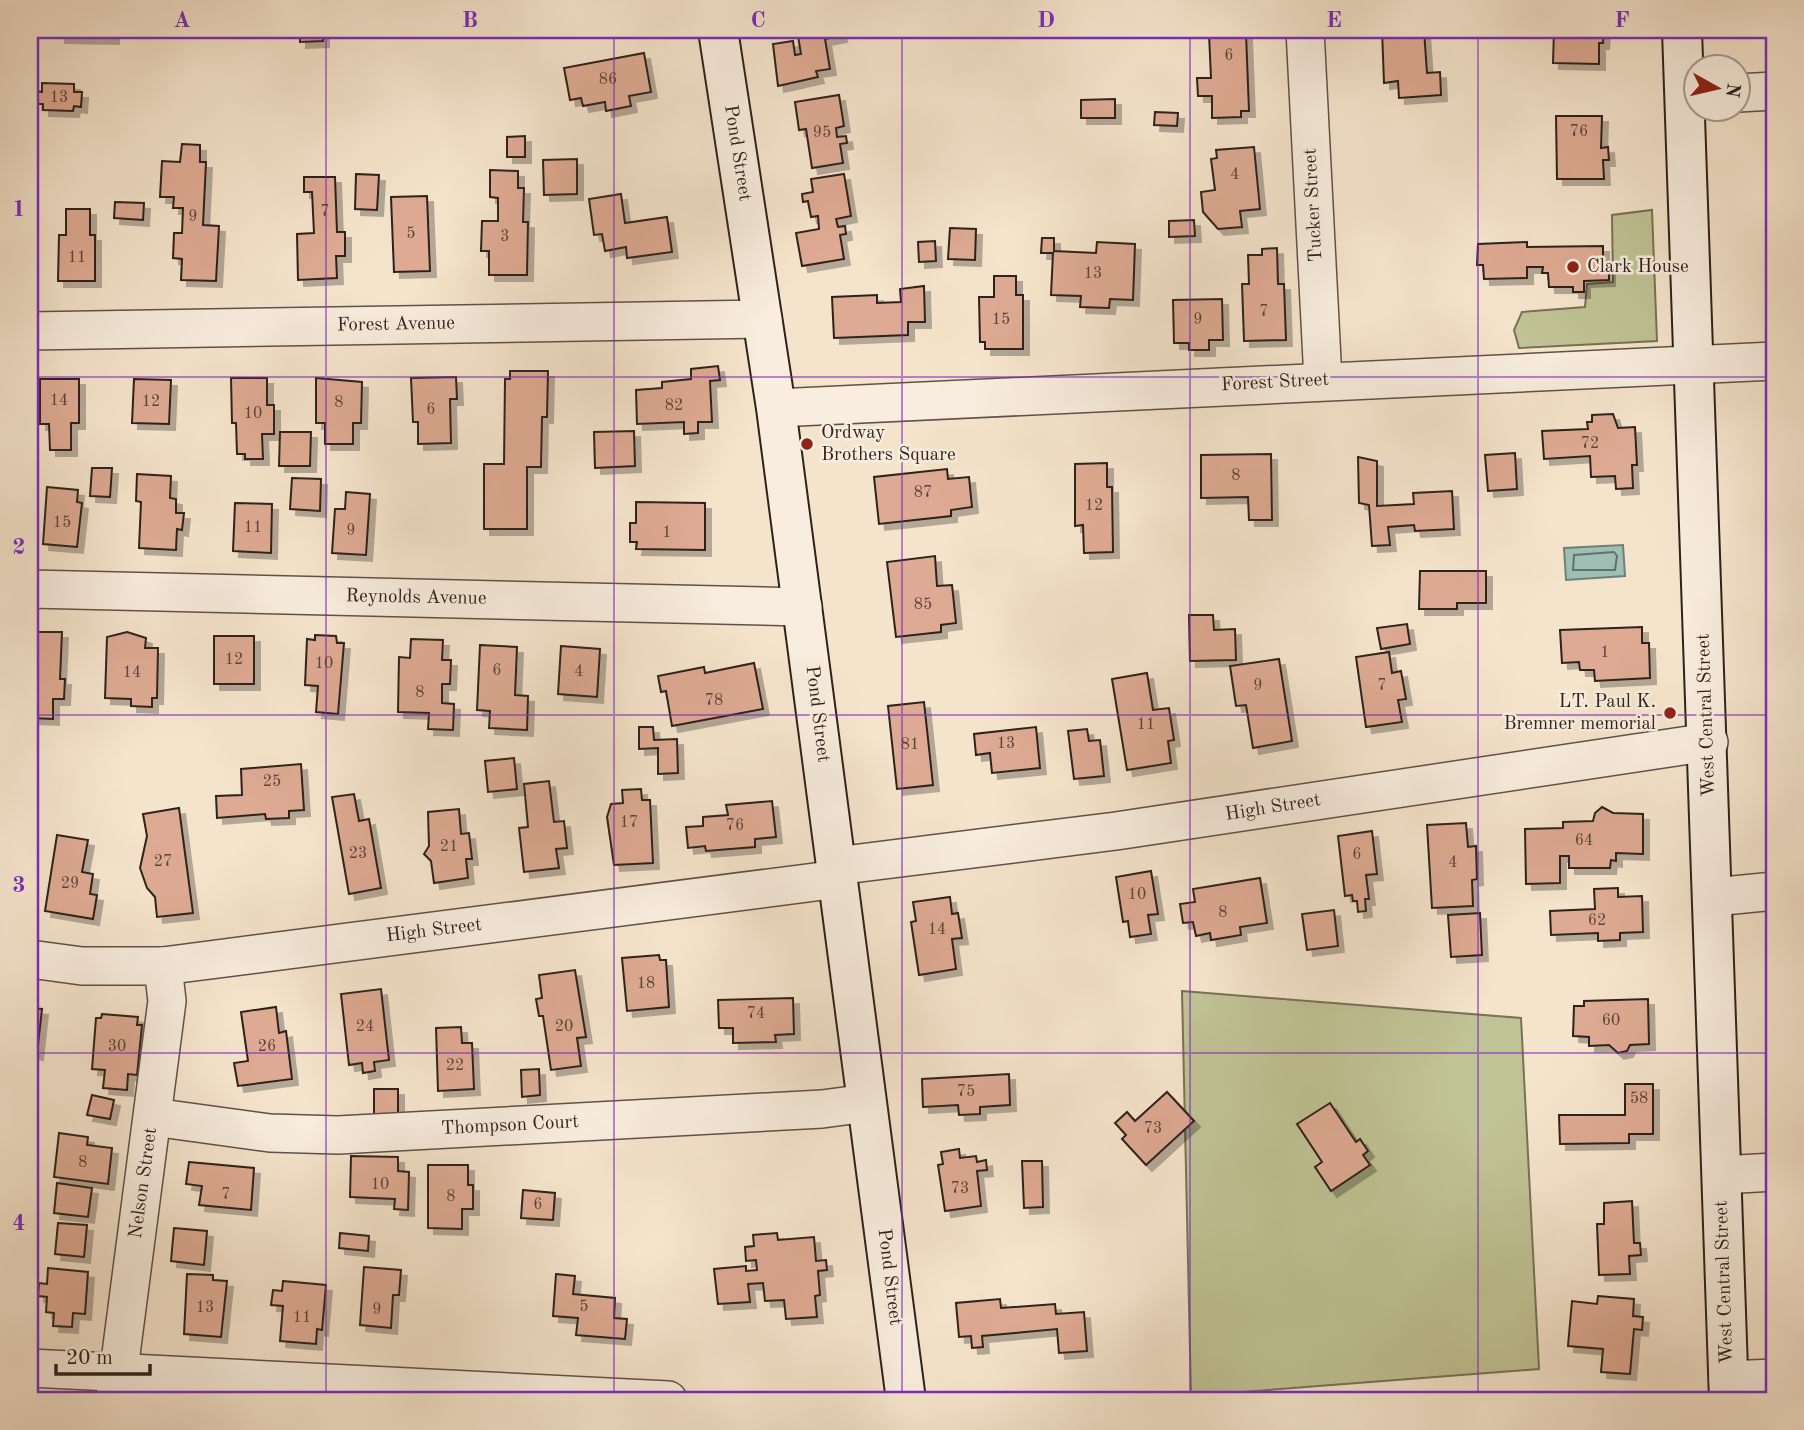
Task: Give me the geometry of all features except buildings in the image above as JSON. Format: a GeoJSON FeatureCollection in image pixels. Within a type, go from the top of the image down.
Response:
{"type":"FeatureCollection","features":[{"type":"Feature","properties":{"kind":"street","name":"Pond Street"},"geometry":{"type":"LineString","coordinates":[[718,30],[776,408],[905,1400]]}},
{"type":"Feature","properties":{"kind":"street","name":"Tucker Street"},"geometry":{"type":"LineString","coordinates":[[1305,30],[1323,380]]}},
{"type":"Feature","properties":{"kind":"street","name":"West Central Street"},"geometry":{"type":"LineString","coordinates":[[1682,30],[1685,52]]}},
{"type":"Feature","properties":{"kind":"street"},"geometry":{"type":"LineString","coordinates":[[1752,92],[1774,91]]}},
{"type":"Feature","properties":{"kind":"street","name":"West Central Street"},"geometry":{"type":"LineString","coordinates":[[1691,122],[1695,364],[1728,1390]]}},
{"type":"Feature","properties":{"kind":"street","name":"Forest Avenue"},"geometry":{"type":"LineString","coordinates":[[30,331],[762,319]]}},
{"type":"Feature","properties":{"kind":"street","name":"Forest Street"},"geometry":{"type":"LineString","coordinates":[[776,408],[1323,380],[1774,361]]}},
{"type":"Feature","properties":{"kind":"street","name":"Reynolds Avenue"},"geometry":{"type":"LineString","coordinates":[[30,589],[803,607]]}},
{"type":"Feature","properties":{"kind":"street","name":"High Street"},"geometry":{"type":"LineString","coordinates":[[30,959],[82,966],[163,966],[837,872],[1709,742]]}},
{"type":"Feature","properties":{"kind":"street"},"geometry":{"type":"LineString","coordinates":[[1714,897],[1774,891]]}},
{"type":"Feature","properties":{"kind":"street","name":"Nelson Street"},"geometry":{"type":"LineString","coordinates":[[117,1386],[167,1002],[163,966]]}},
{"type":"Feature","properties":{"kind":"street","name":"Thompson Court"},"geometry":{"type":"LineString","coordinates":[[153,1117],[270,1133],[338,1135],[822,1109],[867,1103]]}},
{"type":"Feature","properties":{"kind":"street"},"geometry":{"type":"LineString","coordinates":[[1722,1175],[1774,1171]]}},
{"type":"Feature","properties":{"kind":"street"},"geometry":{"type":"LineString","coordinates":[[30,1368],[117,1386],[668,1400]]}},
{"type":"Feature","properties":{"kind":"street"},"geometry":{"type":"LineString","coordinates":[[1728,1390],[1774,1378]]}},
{"type":"Feature","properties":{"kind":"green space"},"geometry":{"type":"Polygon","coordinates":[[[1652,210],[1657,341],[1519,348],[1514,330],[1522,312],[1585,307],[1587,284],[1613,282],[1612,215],[1652,210]]]}},
{"type":"Feature","properties":{"kind":"green space"},"geometry":{"type":"Polygon","coordinates":[[[1182,991],[1521,1018],[1539,1369],[1191,1396],[1182,991]]]}},
{"type":"Feature","properties":{"kind":"water"},"geometry":{"type":"Polygon","coordinates":[[[1623,545],[1625,576],[1566,580],[1564,548],[1623,545]]]}},
{"type":"Feature","properties":{"kind":"place","name":"Clark House"},"geometry":{"type":"Point","coordinates":[1573,267]}},
{"type":"Feature","properties":{"kind":"place","name":"Ordway Brothers Square"},"geometry":{"type":"Point","coordinates":[807,444]}},
{"type":"Feature","properties":{"kind":"place","name":"LT. Paul K. Bremner memorial"},"geometry":{"type":"Point","coordinates":[1670,713]}}]}
